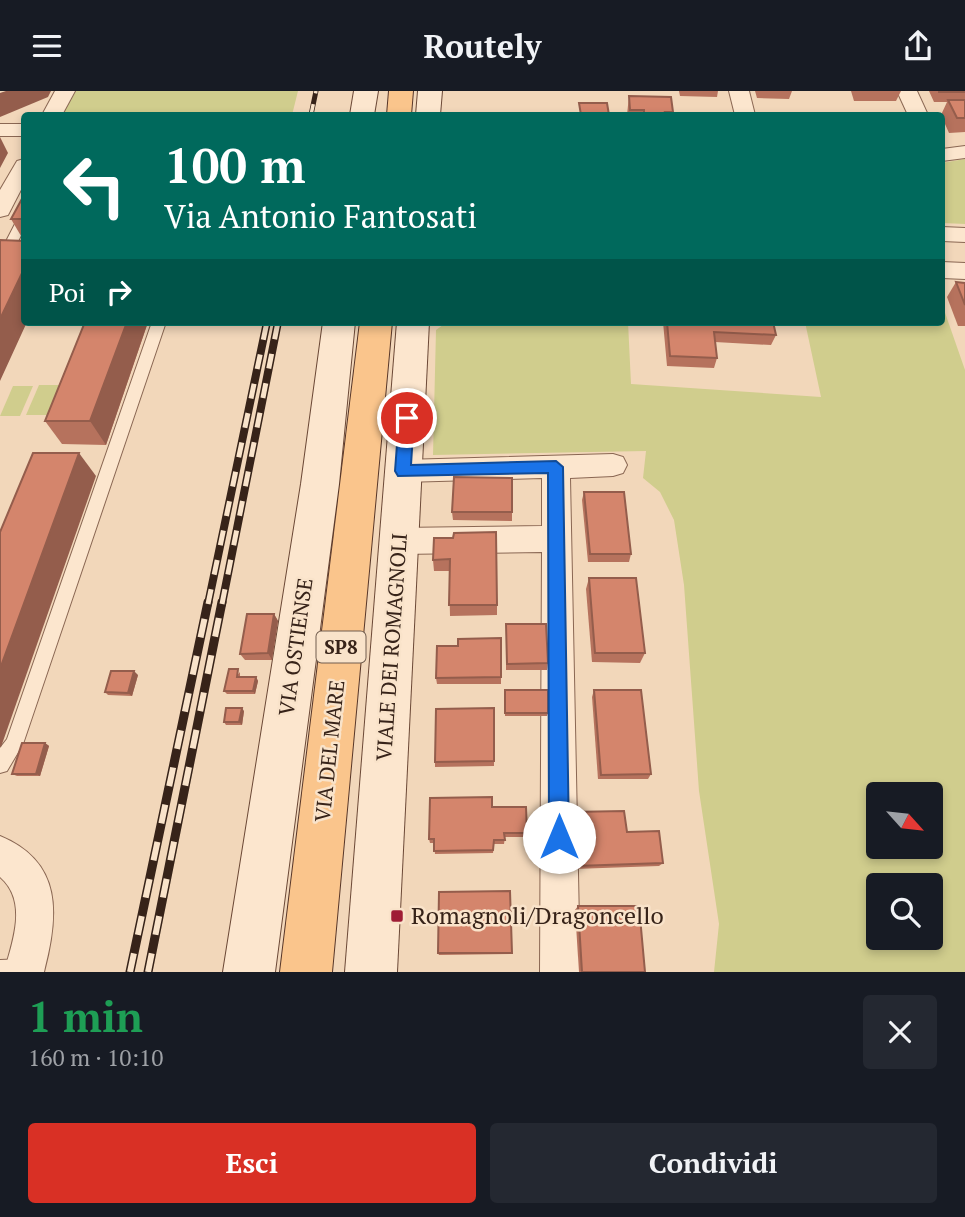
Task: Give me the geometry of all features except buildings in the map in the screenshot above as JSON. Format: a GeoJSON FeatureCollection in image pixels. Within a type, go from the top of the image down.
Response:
{"type":"FeatureCollection","features":[{"type":"Feature","properties":{"kind":"main road"},"geometry":{"type":"LineString","coordinates":[[362,112],[366,91]]}},
{"type":"Feature","properties":{"kind":"main road"},"geometry":{"type":"LineString","coordinates":[[399,112],[401,91]]}},
{"type":"Feature","properties":{"kind":"main road"},"geometry":{"type":"LineString","coordinates":[[428,112],[430,91]]}},
{"type":"Feature","properties":{"kind":"main road","name":"VIA OSTIENSE"},"geometry":{"type":"LineString","coordinates":[[249,972],[320,484],[338,326]]}},
{"type":"Feature","properties":{"kind":"main road","name":"VIALE DEI ROMAGNOLI"},"geometry":{"type":"LineString","coordinates":[[371,972],[403,471],[407,326]]}},
{"type":"Feature","properties":{"kind":"main road","name":"VIA DEL MARE"},"geometry":{"type":"LineString","coordinates":[[306,972],[407,326]]}},
{"type":"Feature","properties":{"kind":"street"},"geometry":{"type":"LineString","coordinates":[[54,112],[65,91]]}},
{"type":"Feature","properties":{"kind":"street"},"geometry":{"type":"LineString","coordinates":[[739,91],[744,112]]}},
{"type":"Feature","properties":{"kind":"street"},"geometry":{"type":"LineString","coordinates":[[907,91],[917,112]]}},
{"type":"Feature","properties":{"kind":"street"},"geometry":{"type":"LineString","coordinates":[[0,130],[21,130]]}},
{"type":"Feature","properties":{"kind":"street"},"geometry":{"type":"LineString","coordinates":[[945,155],[965,152]]}},
{"type":"Feature","properties":{"kind":"street"},"geometry":{"type":"LineString","coordinates":[[0,210],[21,171]]}},
{"type":"Feature","properties":{"kind":"street"},"geometry":{"type":"LineString","coordinates":[[945,234],[965,235]]}},
{"type":"Feature","properties":{"kind":"street"},"geometry":{"type":"LineString","coordinates":[[945,270],[965,271]]}},
{"type":"Feature","properties":{"kind":"street"},"geometry":{"type":"LineString","coordinates":[[403,471],[613,465]]}},
{"type":"Feature","properties":{"kind":"street"},"geometry":{"type":"LineString","coordinates":[[556,467],[560,972]]}},
{"type":"Feature","properties":{"kind":"street"},"geometry":{"type":"LineString","coordinates":[[399,541],[556,539]]}},
{"type":"Feature","properties":{"kind":"street"},"geometry":{"type":"LineString","coordinates":[[0,855],[19,867],[34,893],[36,923],[17,971]]}},
{"type":"Feature","properties":{"kind":"lane"},"geometry":{"type":"LineString","coordinates":[[21,224],[7,251],[7,255],[21,257]]}},
{"type":"Feature","properties":{"kind":"lane"},"geometry":{"type":"LineString","coordinates":[[0,266],[21,265]]}},
{"type":"Feature","properties":{"kind":"lane"},"geometry":{"type":"LineString","coordinates":[[0,764],[14,744],[158,326]]}},
{"type":"Feature","properties":{"kind":"shaded area"},"geometry":{"type":"Polygon","coordinates":[[[76,91],[298,91],[293,112],[64,112],[76,91]]]}},
{"type":"Feature","properties":{"kind":"shaded area"},"geometry":{"type":"Polygon","coordinates":[[[965,159],[965,224],[945,223],[945,162],[965,159]]]}},
{"type":"Feature","properties":{"kind":"shaded area"},"geometry":{"type":"Polygon","coordinates":[[[945,313],[965,370],[965,972],[714,972],[719,924],[699,791],[684,585],[674,520],[660,492],[643,478],[646,451],[433,455],[436,330],[442,326],[628,326],[631,384],[821,397],[806,326],[945,326],[945,313]]]}},
{"type":"Feature","properties":{"kind":"shaded area"},"geometry":{"type":"Polygon","coordinates":[[[39,385],[59,385],[47,415],[26,415],[39,385]]]}},
{"type":"Feature","properties":{"kind":"shaded area"},"geometry":{"type":"Polygon","coordinates":[[[13,386],[33,386],[20,416],[0,416],[13,386]]]}},
{"type":"Feature","properties":{"kind":"railway"},"geometry":{"type":"LineString","coordinates":[[312,112],[316,91]]}},
{"type":"Feature","properties":{"kind":"railway"},"geometry":{"type":"LineString","coordinates":[[208,604],[266,326]]}},
{"type":"Feature","properties":{"kind":"railway"},"geometry":{"type":"LineString","coordinates":[[222,604],[277,326]]}},
{"type":"Feature","properties":{"kind":"railway"},"geometry":{"type":"LineString","coordinates":[[130,972],[208,602]]}},
{"type":"Feature","properties":{"kind":"railway"},"geometry":{"type":"LineString","coordinates":[[148,972],[222,602]]}},
{"type":"Feature","properties":{"kind":"place","name":"Romagnoli/Dragoncello"},"geometry":{"type":"Point","coordinates":[397,916]}},
{"type":"Feature","properties":{"kind":"route"},"geometry":{"type":"LineString","coordinates":[[407,418],[403,471],[556,467],[559,837]]}}]}
